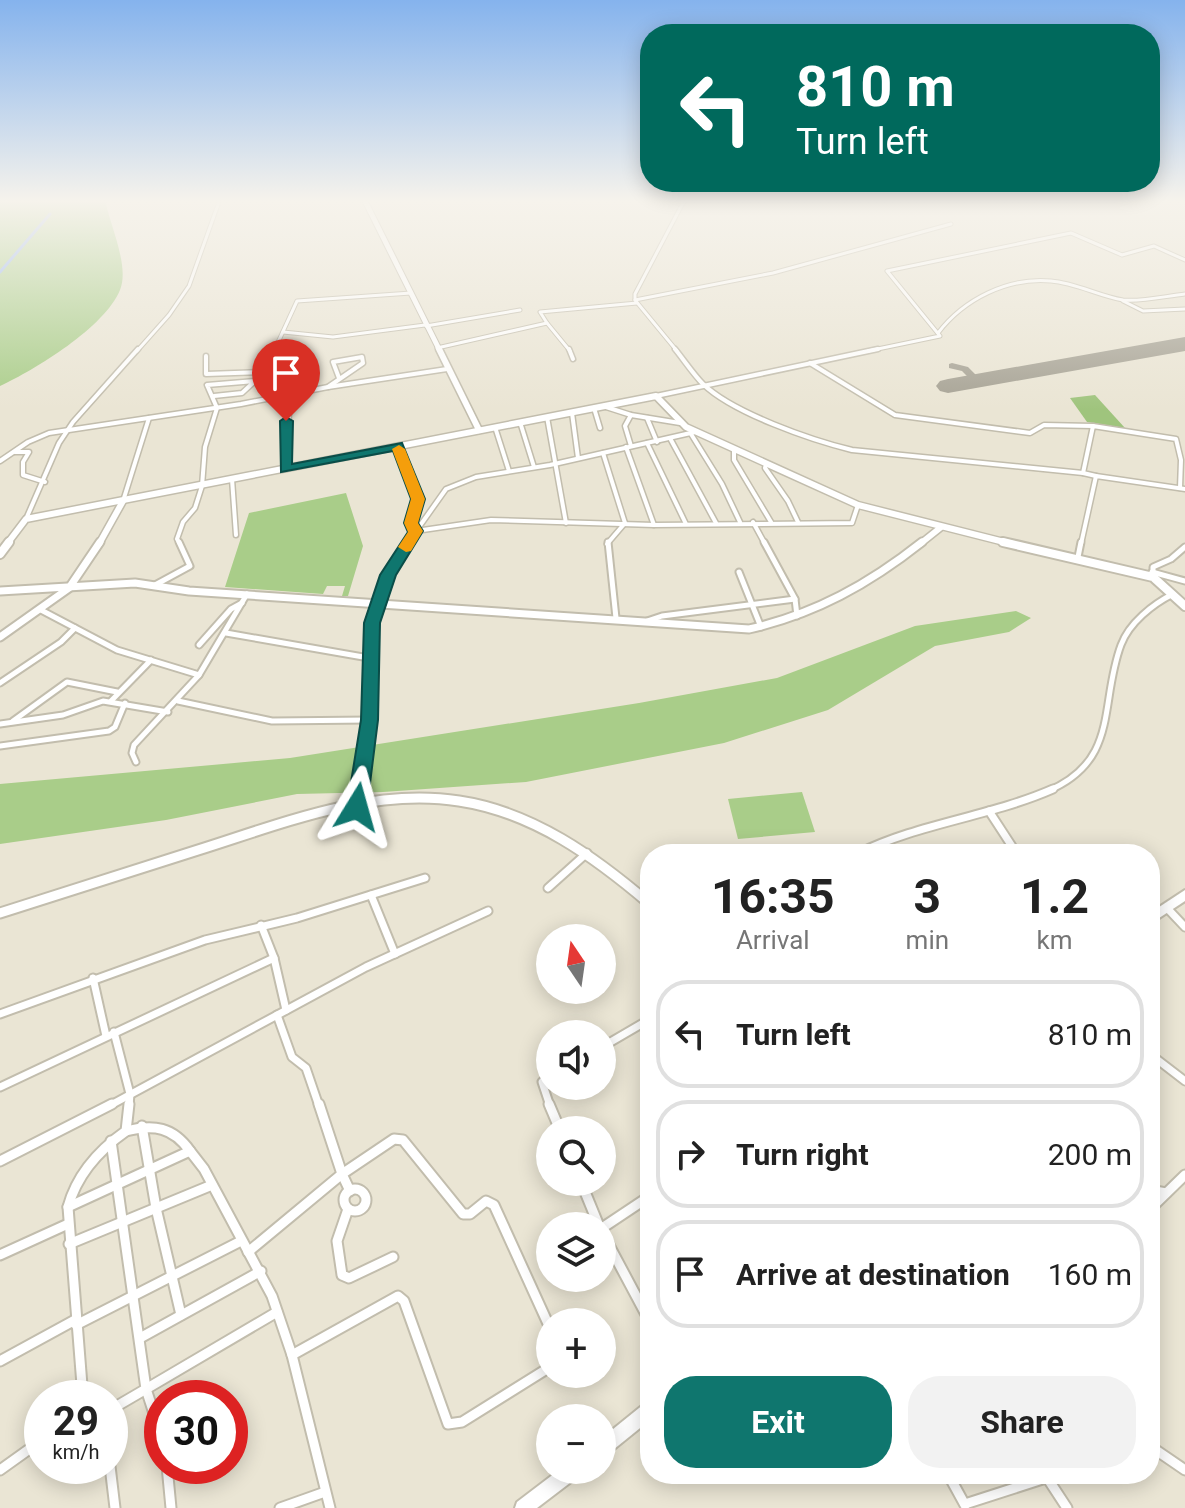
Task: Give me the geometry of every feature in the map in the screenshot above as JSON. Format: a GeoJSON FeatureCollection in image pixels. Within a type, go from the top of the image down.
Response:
{"type":"FeatureCollection","features":[{"type":"Feature","properties":{"kind":"main road"},"geometry":{"type":"LineString","coordinates":[[399,269],[479,430]]}},
{"type":"Feature","properties":{"kind":"main road"},"geometry":{"type":"LineString","coordinates":[[0,554],[26,519],[656,396],[693,433],[858,505],[940,528],[1152,575],[1185,606]]}},
{"type":"Feature","properties":{"kind":"main road"},"geometry":{"type":"LineString","coordinates":[[1160,913],[1185,895]]}},
{"type":"Feature","properties":{"kind":"main road"},"geometry":{"type":"LineString","coordinates":[[616,1437],[640,1418]]}},
{"type":"Feature","properties":{"kind":"main road"},"geometry":{"type":"LineString","coordinates":[[523,1508],[555,1484]]}},
{"type":"Feature","properties":{"kind":"street"},"geometry":{"type":"LineString","coordinates":[[26,519],[67,431],[102,387],[169,315],[189,286],[195,269]]}},
{"type":"Feature","properties":{"kind":"street"},"geometry":{"type":"LineString","coordinates":[[648,269],[635,294],[636,302],[704,385],[747,412],[828,444],[852,450],[1083,473],[1183,488],[1176,439],[1093,426],[1042,425],[1030,433],[895,415],[810,363]]}},
{"type":"Feature","properties":{"kind":"street"},"geometry":{"type":"LineString","coordinates":[[573,359],[567,344],[540,312],[636,302],[786,269]]}},
{"type":"Feature","properties":{"kind":"street"},"geometry":{"type":"LineString","coordinates":[[895,269],[887,271],[938,333]]}},
{"type":"Feature","properties":{"kind":"street"},"geometry":{"type":"LineString","coordinates":[[656,396],[940,336],[938,333],[947,321],[989,291],[1022,281],[1053,281],[1119,299],[1143,311],[1185,309]]}},
{"type":"Feature","properties":{"kind":"street"},"geometry":{"type":"LineString","coordinates":[[214,396],[244,392],[255,381],[297,301],[411,293]]}},
{"type":"Feature","properties":{"kind":"street"},"geometry":{"type":"LineString","coordinates":[[1119,299],[1185,294]]}},
{"type":"Feature","properties":{"kind":"street"},"geometry":{"type":"LineString","coordinates":[[283,332],[333,337],[520,310]]}},
{"type":"Feature","properties":{"kind":"street"},"geometry":{"type":"LineString","coordinates":[[437,348],[547,323]]}},
{"type":"Feature","properties":{"kind":"street"},"geometry":{"type":"LineString","coordinates":[[155,585],[190,566],[177,539],[183,522],[194,512],[202,486],[202,460],[217,408],[207,385],[206,356]]}},
{"type":"Feature","properties":{"kind":"street"},"geometry":{"type":"LineString","coordinates":[[328,387],[363,363],[362,357],[333,362],[339,378]]}},
{"type":"Feature","properties":{"kind":"street"},"geometry":{"type":"LineString","coordinates":[[304,390],[307,365]]}},
{"type":"Feature","properties":{"kind":"street"},"geometry":{"type":"LineString","coordinates":[[0,461],[49,433],[447,369]]}},
{"type":"Feature","properties":{"kind":"street"},"geometry":{"type":"LineString","coordinates":[[230,382],[234,371]]}},
{"type":"Feature","properties":{"kind":"street"},"geometry":{"type":"LineString","coordinates":[[206,374],[261,372]]}},
{"type":"Feature","properties":{"kind":"street"},"geometry":{"type":"LineString","coordinates":[[207,385],[255,381]]}},
{"type":"Feature","properties":{"kind":"street"},"geometry":{"type":"LineString","coordinates":[[286,469],[286,421],[290,393]]}},
{"type":"Feature","properties":{"kind":"street"},"geometry":{"type":"LineString","coordinates":[[603,406],[631,415],[680,423]]}},
{"type":"Feature","properties":{"kind":"street"},"geometry":{"type":"LineString","coordinates":[[594,408],[600,428]]}},
{"type":"Feature","properties":{"kind":"street"},"geometry":{"type":"LineString","coordinates":[[572,413],[578,458]]}},
{"type":"Feature","properties":{"kind":"street"},"geometry":{"type":"LineString","coordinates":[[631,415],[625,426],[628,446],[654,525]]}},
{"type":"Feature","properties":{"kind":"street"},"geometry":{"type":"LineString","coordinates":[[547,417],[566,523]]}},
{"type":"Feature","properties":{"kind":"street"},"geometry":{"type":"LineString","coordinates":[[0,637],[69,588],[123,501],[149,418]]}},
{"type":"Feature","properties":{"kind":"street"},"geometry":{"type":"LineString","coordinates":[[647,418],[657,442]]}},
{"type":"Feature","properties":{"kind":"street"},"geometry":{"type":"LineString","coordinates":[[520,422],[534,467]]}},
{"type":"Feature","properties":{"kind":"street"},"geometry":{"type":"LineString","coordinates":[[1083,473],[1093,426]]}},
{"type":"Feature","properties":{"kind":"street"},"geometry":{"type":"LineString","coordinates":[[495,427],[509,471]]}},
{"type":"Feature","properties":{"kind":"street"},"geometry":{"type":"LineString","coordinates":[[357,807],[369,720],[369,658],[379,602],[388,575],[446,489],[466,480],[693,433],[740,522]]}},
{"type":"Feature","properties":{"kind":"street"},"geometry":{"type":"LineString","coordinates":[[671,440],[716,523]]}},
{"type":"Feature","properties":{"kind":"street"},"geometry":{"type":"LineString","coordinates":[[647,443],[686,524]]}},
{"type":"Feature","properties":{"kind":"street"},"geometry":{"type":"LineString","coordinates":[[398,446],[418,499],[411,523],[416,531],[491,520],[654,525],[852,523],[858,505]]}},
{"type":"Feature","properties":{"kind":"street"},"geometry":{"type":"LineString","coordinates":[[734,450],[734,460],[771,522]]}},
{"type":"Feature","properties":{"kind":"street"},"geometry":{"type":"LineString","coordinates":[[13,452],[29,452],[23,462],[23,475],[45,482]]}},
{"type":"Feature","properties":{"kind":"street"},"geometry":{"type":"LineString","coordinates":[[603,453],[625,523]]}},
{"type":"Feature","properties":{"kind":"street"},"geometry":{"type":"LineString","coordinates":[[766,464],[765,468],[788,501],[798,522]]}},
{"type":"Feature","properties":{"kind":"street"},"geometry":{"type":"LineString","coordinates":[[1078,557],[1096,476]]}},
{"type":"Feature","properties":{"kind":"street"},"geometry":{"type":"LineString","coordinates":[[232,479],[236,535]]}},
{"type":"Feature","properties":{"kind":"street"},"geometry":{"type":"LineString","coordinates":[[753,522],[795,599],[797,616]]}},
{"type":"Feature","properties":{"kind":"street"},"geometry":{"type":"LineString","coordinates":[[616,618],[607,546],[609,539],[625,523]]}},
{"type":"Feature","properties":{"kind":"street"},"geometry":{"type":"LineString","coordinates":[[0,591],[113,584],[155,585],[736,629],[761,627],[797,616],[864,586],[940,528]]}},
{"type":"Feature","properties":{"kind":"street"},"geometry":{"type":"LineString","coordinates":[[1185,547],[1171,559],[1153,567],[1152,575],[1185,581]]}},
{"type":"Feature","properties":{"kind":"street"},"geometry":{"type":"LineString","coordinates":[[739,572],[761,627]]}},
{"type":"Feature","properties":{"kind":"street"},"geometry":{"type":"LineString","coordinates":[[136,762],[132,753],[134,745],[168,712],[199,675],[247,594]]}},
{"type":"Feature","properties":{"kind":"street"},"geometry":{"type":"LineString","coordinates":[[880,844],[919,827],[1034,798],[1070,781],[1098,754],[1121,644],[1133,625],[1149,609],[1173,594]]}},
{"type":"Feature","properties":{"kind":"street"},"geometry":{"type":"LineString","coordinates":[[647,621],[662,616],[795,599]]}},
{"type":"Feature","properties":{"kind":"street"},"geometry":{"type":"LineString","coordinates":[[199,645],[231,609],[242,603]]}},
{"type":"Feature","properties":{"kind":"street"},"geometry":{"type":"LineString","coordinates":[[41,610],[117,650],[199,675]]}},
{"type":"Feature","properties":{"kind":"street"},"geometry":{"type":"LineString","coordinates":[[0,683],[56,646],[75,628]]}},
{"type":"Feature","properties":{"kind":"street"},"geometry":{"type":"LineString","coordinates":[[226,633],[369,658]]}},
{"type":"Feature","properties":{"kind":"street"},"geometry":{"type":"LineString","coordinates":[[111,701],[151,660]]}},
{"type":"Feature","properties":{"kind":"street"},"geometry":{"type":"LineString","coordinates":[[7,723],[67,682],[117,692]]}},
{"type":"Feature","properties":{"kind":"street"},"geometry":{"type":"LineString","coordinates":[[96,703],[103,691]]}},
{"type":"Feature","properties":{"kind":"street"},"geometry":{"type":"LineString","coordinates":[[0,717],[7,723],[63,715],[111,701],[168,712]]}},
{"type":"Feature","properties":{"kind":"street"},"geometry":{"type":"LineString","coordinates":[[178,701],[272,721],[369,720]]}},
{"type":"Feature","properties":{"kind":"street"},"geometry":{"type":"LineString","coordinates":[[0,746],[109,731],[115,727],[125,703]]}},
{"type":"Feature","properties":{"kind":"street"},"geometry":{"type":"LineString","coordinates":[[0,913],[284,823],[396,799],[460,801],[517,818],[587,853],[640,896]]}},
{"type":"Feature","properties":{"kind":"street"},"geometry":{"type":"LineString","coordinates":[[989,811],[1010,844]]}},
{"type":"Feature","properties":{"kind":"street"},"geometry":{"type":"LineString","coordinates":[[548,888],[587,853]]}},
{"type":"Feature","properties":{"kind":"street"},"geometry":{"type":"LineString","coordinates":[[0,1014],[205,940],[297,918],[425,878]]}},
{"type":"Feature","properties":{"kind":"street"},"geometry":{"type":"LineString","coordinates":[[371,895],[395,954]]}},
{"type":"Feature","properties":{"kind":"street"},"geometry":{"type":"LineString","coordinates":[[1167,908],[1185,927]]}},
{"type":"Feature","properties":{"kind":"street"},"geometry":{"type":"LineString","coordinates":[[0,1161],[281,1012],[488,911]]}},
{"type":"Feature","properties":{"kind":"street"},"geometry":{"type":"LineString","coordinates":[[261,925],[274,958],[281,1012],[292,1057],[306,1068],[350,1191]]}},
{"type":"Feature","properties":{"kind":"street"},"geometry":{"type":"LineString","coordinates":[[0,1087],[274,958]]}},
{"type":"Feature","properties":{"kind":"street"},"geometry":{"type":"LineString","coordinates":[[93,978],[130,1094],[126,1131]]}},
{"type":"Feature","properties":{"kind":"street"},"geometry":{"type":"LineString","coordinates":[[616,1039],[640,1025]]}},
{"type":"Feature","properties":{"kind":"street"},"geometry":{"type":"LineString","coordinates":[[1160,1062],[1185,1081]]}},
{"type":"Feature","properties":{"kind":"street"},"geometry":{"type":"LineString","coordinates":[[142,1126],[156,1208],[181,1315]]}},
{"type":"Feature","properties":{"kind":"street"},"geometry":{"type":"LineString","coordinates":[[81,1380],[68,1224],[68,1207],[74,1187],[111,1140],[142,1126],[170,1128],[182,1137],[261,1271],[292,1355],[330,1508]]}},
{"type":"Feature","properties":{"kind":"street"},"geometry":{"type":"LineString","coordinates":[[248,1252],[342,1174],[399,1138],[463,1214],[470,1214],[491,1201],[541,1308]]}},
{"type":"Feature","properties":{"kind":"street"},"geometry":{"type":"LineString","coordinates":[[111,1140],[145,1380]]}},
{"type":"Feature","properties":{"kind":"street"},"geometry":{"type":"LineString","coordinates":[[68,1207],[190,1151]]}},
{"type":"Feature","properties":{"kind":"street"},"geometry":{"type":"LineString","coordinates":[[1160,1199],[1185,1175]]}},
{"type":"Feature","properties":{"kind":"street"},"geometry":{"type":"LineString","coordinates":[[69,1244],[212,1185]]}},
{"type":"Feature","properties":{"kind":"street"},"geometry":{"type":"LineString","coordinates":[[348,1209],[355,1211],[365,1202],[362,1190],[350,1191]]}},
{"type":"Feature","properties":{"kind":"street"},"geometry":{"type":"LineString","coordinates":[[350,1191],[345,1200],[348,1209],[338,1232],[337,1259],[342,1275],[349,1278],[393,1257]]}},
{"type":"Feature","properties":{"kind":"street"},"geometry":{"type":"LineString","coordinates":[[1160,1192],[1166,1193]]}},
{"type":"Feature","properties":{"kind":"street"},"geometry":{"type":"LineString","coordinates":[[616,1219],[640,1203]]}},
{"type":"Feature","properties":{"kind":"street"},"geometry":{"type":"LineString","coordinates":[[0,1255],[68,1224]]}},
{"type":"Feature","properties":{"kind":"street"},"geometry":{"type":"LineString","coordinates":[[0,1361],[241,1241]]}},
{"type":"Feature","properties":{"kind":"street"},"geometry":{"type":"LineString","coordinates":[[616,1257],[640,1303]]}},
{"type":"Feature","properties":{"kind":"street"},"geometry":{"type":"LineString","coordinates":[[140,1338],[261,1271]]}},
{"type":"Feature","properties":{"kind":"street"},"geometry":{"type":"LineString","coordinates":[[292,1355],[398,1296],[404,1301],[448,1424],[462,1422],[536,1376]]}},
{"type":"Feature","properties":{"kind":"street"},"geometry":{"type":"LineString","coordinates":[[161,1380],[277,1312]]}},
{"type":"Feature","properties":{"kind":"street"},"geometry":{"type":"LineString","coordinates":[[0,1470],[24,1453]]}},
{"type":"Feature","properties":{"kind":"street"},"geometry":{"type":"LineString","coordinates":[[1160,1453],[1185,1470]]}},
{"type":"Feature","properties":{"kind":"street"},"geometry":{"type":"LineString","coordinates":[[112,1484],[114,1508]]}},
{"type":"Feature","properties":{"kind":"street"},"geometry":{"type":"LineString","coordinates":[[169,1484],[171,1508]]}},
{"type":"Feature","properties":{"kind":"street"},"geometry":{"type":"LineString","coordinates":[[954,1484],[966,1506],[1030,1484]]}},
{"type":"Feature","properties":{"kind":"street"},"geometry":{"type":"LineString","coordinates":[[1056,1484],[1067,1508]]}},
{"type":"Feature","properties":{"kind":"street"},"geometry":{"type":"LineString","coordinates":[[280,1508],[325,1492]]}},
{"type":"Feature","properties":{"kind":"green space"},"geometry":{"type":"Polygon","coordinates":[[[0,269],[122,269],[120,290],[100,318],[68,346],[0,386],[0,269]]]}},
{"type":"Feature","properties":{"kind":"green space"},"geometry":{"type":"Polygon","coordinates":[[[1095,395],[1125,428],[1087,422],[1070,398],[1095,395]]]}},
{"type":"Feature","properties":{"kind":"green space"},"geometry":{"type":"Polygon","coordinates":[[[346,493],[363,546],[348,596],[342,596],[345,586],[327,586],[323,594],[225,587],[249,513],[346,493]]]}},
{"type":"Feature","properties":{"kind":"green space"},"geometry":{"type":"Polygon","coordinates":[[[1016,611],[1031,618],[1009,632],[935,646],[828,710],[724,743],[526,782],[383,792],[297,794],[166,820],[0,844],[0,784],[290,758],[639,703],[777,678],[915,626],[1016,611]]]}},
{"type":"Feature","properties":{"kind":"green space"},"geometry":{"type":"Polygon","coordinates":[[[802,792],[815,832],[738,839],[728,799],[802,792]]]}},
{"type":"Feature","properties":{"kind":"taxiway"},"geometry":{"type":"LineString","coordinates":[[952,366],[965,369],[977,381]]}},
{"type":"Feature","properties":{"kind":"runway"},"geometry":{"type":"LineString","coordinates":[[948,386],[1185,344]]}},
{"type":"Feature","properties":{"kind":"slow traffic"},"geometry":{"type":"LineString","coordinates":[[399,449],[418,499],[411,523],[416,531],[406,547]]}},
{"type":"Feature","properties":{"kind":"route"},"geometry":{"type":"LineString","coordinates":[[286,421],[286,469],[398,446],[418,499],[411,523],[416,531],[388,575],[372,623],[369,642],[369,720],[357,807]]}}]}
